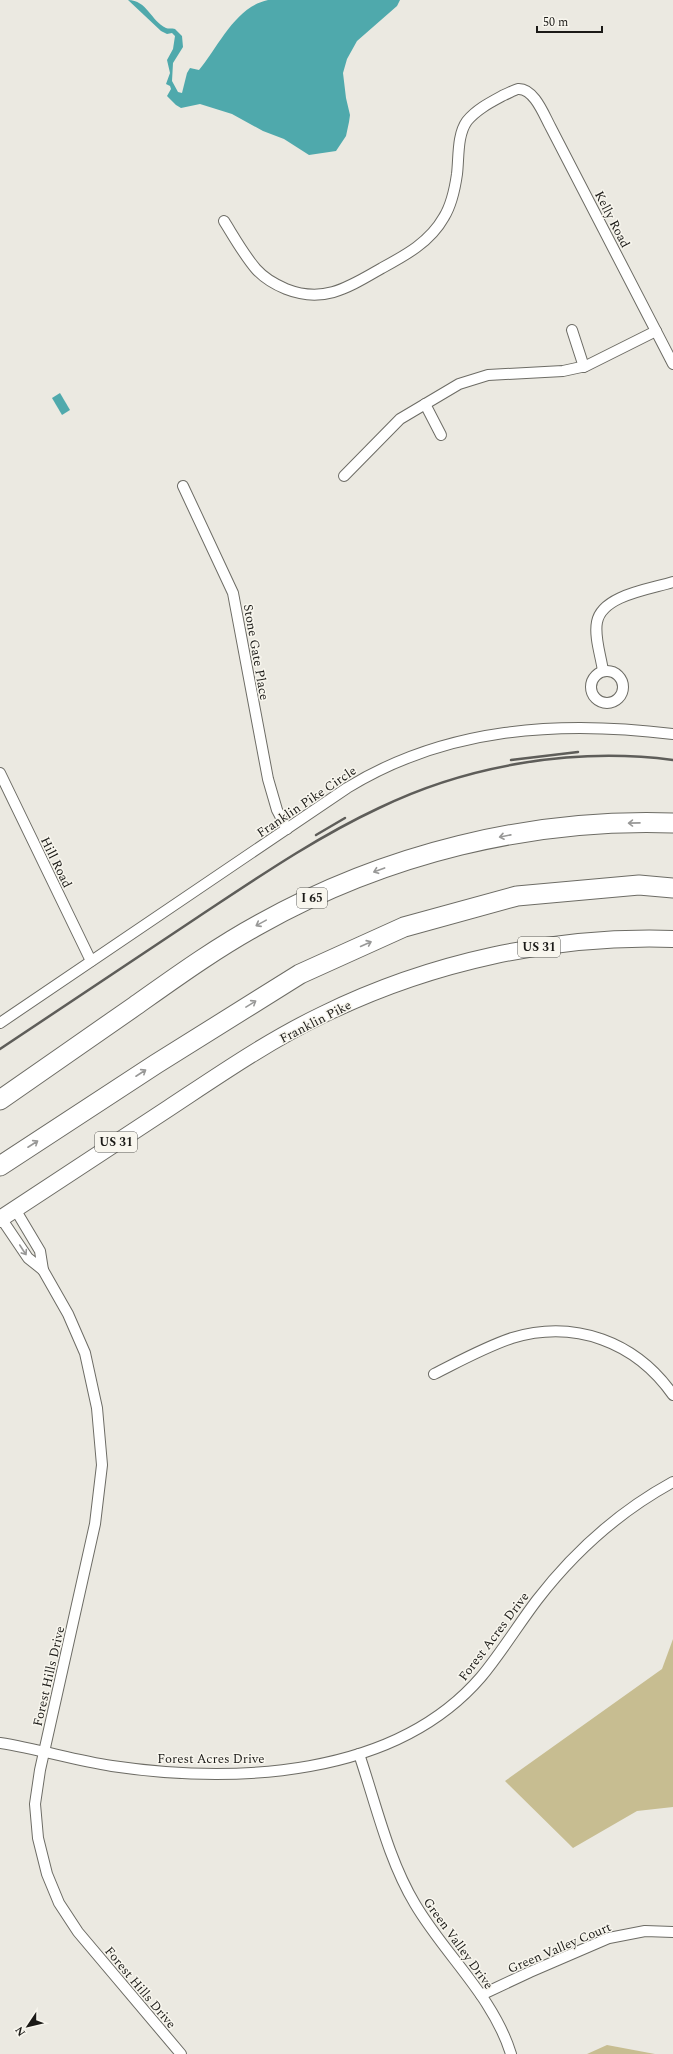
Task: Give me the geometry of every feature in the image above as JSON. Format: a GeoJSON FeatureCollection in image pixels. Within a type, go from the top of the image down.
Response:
{"type":"FeatureCollection","features":[{"type":"Feature","properties":{"kind":"highway","name":"I 65"},"geometry":{"type":"LineString","coordinates":[[0,1100],[221,947],[282,912],[354,880],[435,852],[511,835],[605,824],[673,823]]}},
{"type":"Feature","properties":{"kind":"highway"},"geometry":{"type":"LineString","coordinates":[[0,1166],[156,1064],[300,974],[404,926],[516,896],[639,885],[673,888]]}},
{"type":"Feature","properties":{"kind":"main road","name":"Franklin Pike"},"geometry":{"type":"LineString","coordinates":[[1,1218],[243,1060],[323,1015],[373,993],[434,971],[490,956],[529,948],[609,939],[673,938]]}},
{"type":"Feature","properties":{"kind":"street","name":"Kelly Road"},"geometry":{"type":"LineString","coordinates":[[224,221],[256,269],[272,282],[292,291],[308,295],[324,294],[343,289],[412,250],[431,235],[445,216],[450,203],[456,180],[461,136],[468,121],[492,102],[516,89],[525,90],[534,98],[550,126],[673,364]]}},
{"type":"Feature","properties":{"kind":"street"},"geometry":{"type":"LineString","coordinates":[[572,330],[584,367]]}},
{"type":"Feature","properties":{"kind":"street"},"geometry":{"type":"LineString","coordinates":[[344,476],[391,426],[454,386],[480,377],[563,371],[584,367],[599,361],[656,331]]}},
{"type":"Feature","properties":{"kind":"street"},"geometry":{"type":"LineString","coordinates":[[425,404],[441,435]]}},
{"type":"Feature","properties":{"kind":"street","name":"Stone Gate Place"},"geometry":{"type":"LineString","coordinates":[[183,486],[233,593],[268,779],[277,810],[287,829]]}},
{"type":"Feature","properties":{"kind":"street"},"geometry":{"type":"LineString","coordinates":[[603,671],[597,628],[599,616],[605,606],[615,600],[673,582]]}},
{"type":"Feature","properties":{"kind":"street","name":"Franklin Pike Circle"},"geometry":{"type":"LineString","coordinates":[[0,1023],[287,829],[379,769],[420,752],[446,745],[497,734],[554,727],[600,727],[673,734]]}},
{"type":"Feature","properties":{"kind":"street","name":"Hill Road"},"geometry":{"type":"LineString","coordinates":[[0,773],[92,961]]}},
{"type":"Feature","properties":{"kind":"street","name":"Forest Hills Drive"},"geometry":{"type":"LineString","coordinates":[[15,1209],[40,1251],[43,1270],[68,1314],[85,1353],[97,1408],[102,1458],[101,1480],[95,1524],[36,1789],[36,1821],[42,1856],[59,1903],[78,1932],[181,2054]]}},
{"type":"Feature","properties":{"kind":"street","name":"Forest Hills Drive"},"geometry":{"type":"LineString","coordinates":[[1,1218],[28,1258],[43,1270]]}},
{"type":"Feature","properties":{"kind":"street"},"geometry":{"type":"LineString","coordinates":[[434,1374],[476,1352],[512,1338],[547,1332],[584,1333],[607,1340],[633,1354],[660,1378],[673,1395]]}},
{"type":"Feature","properties":{"kind":"street","name":"Forest Acres Drive"},"geometry":{"type":"LineString","coordinates":[[0,1743],[90,1762],[138,1769],[223,1774],[295,1768],[359,1754],[411,1732],[453,1704],[481,1676],[541,1596],[570,1562],[626,1512],[673,1482]]}},
{"type":"Feature","properties":{"kind":"street","name":"Green Valley Drive"},"geometry":{"type":"LineString","coordinates":[[359,1754],[391,1849],[408,1891],[429,1926],[481,1995],[503,2033],[511,2054]]}},
{"type":"Feature","properties":{"kind":"street","name":"Green Valley Court"},"geometry":{"type":"LineString","coordinates":[[481,1995],[609,1938],[645,1931],[673,1932]]}},
{"type":"Feature","properties":{"kind":"shaded area"},"geometry":{"type":"Polygon","coordinates":[[[673,1639],[673,1807],[637,1811],[573,1848],[505,1781],[662,1669],[673,1639]]]}},
{"type":"Feature","properties":{"kind":"shaded area"},"geometry":{"type":"Polygon","coordinates":[[[607,2045],[655,2054],[587,2054],[607,2045]]]}},
{"type":"Feature","properties":{"kind":"water"},"geometry":{"type":"Polygon","coordinates":[[[128,0],[140,3],[161,25],[167,28],[175,29],[182,36],[183,47],[173,63],[172,81],[178,92],[182,93],[187,73],[190,68],[199,70],[237,19],[256,4],[268,0],[400,0],[397,6],[357,41],[347,59],[343,73],[350,115],[346,136],[336,151],[309,155],[284,139],[263,131],[232,114],[200,104],[181,108],[176,105],[167,96],[171,89],[170,86],[166,84],[170,73],[167,60],[173,49],[175,36],[172,33],[167,34],[161,31],[128,0]]]}},
{"type":"Feature","properties":{"kind":"water"},"geometry":{"type":"Polygon","coordinates":[[[60,393],[70,410],[62,415],[52,398],[60,393]]]}},
{"type":"Feature","properties":{"kind":"railway"},"geometry":{"type":"LineString","coordinates":[[511,760],[578,752]]}},
{"type":"Feature","properties":{"kind":"railway"},"geometry":{"type":"LineString","coordinates":[[0,1049],[220,902],[309,845],[355,820],[413,793],[485,770],[560,758],[598,756],[673,760]]}},
{"type":"Feature","properties":{"kind":"railway"},"geometry":{"type":"LineString","coordinates":[[316,835],[345,818]]}}]}
